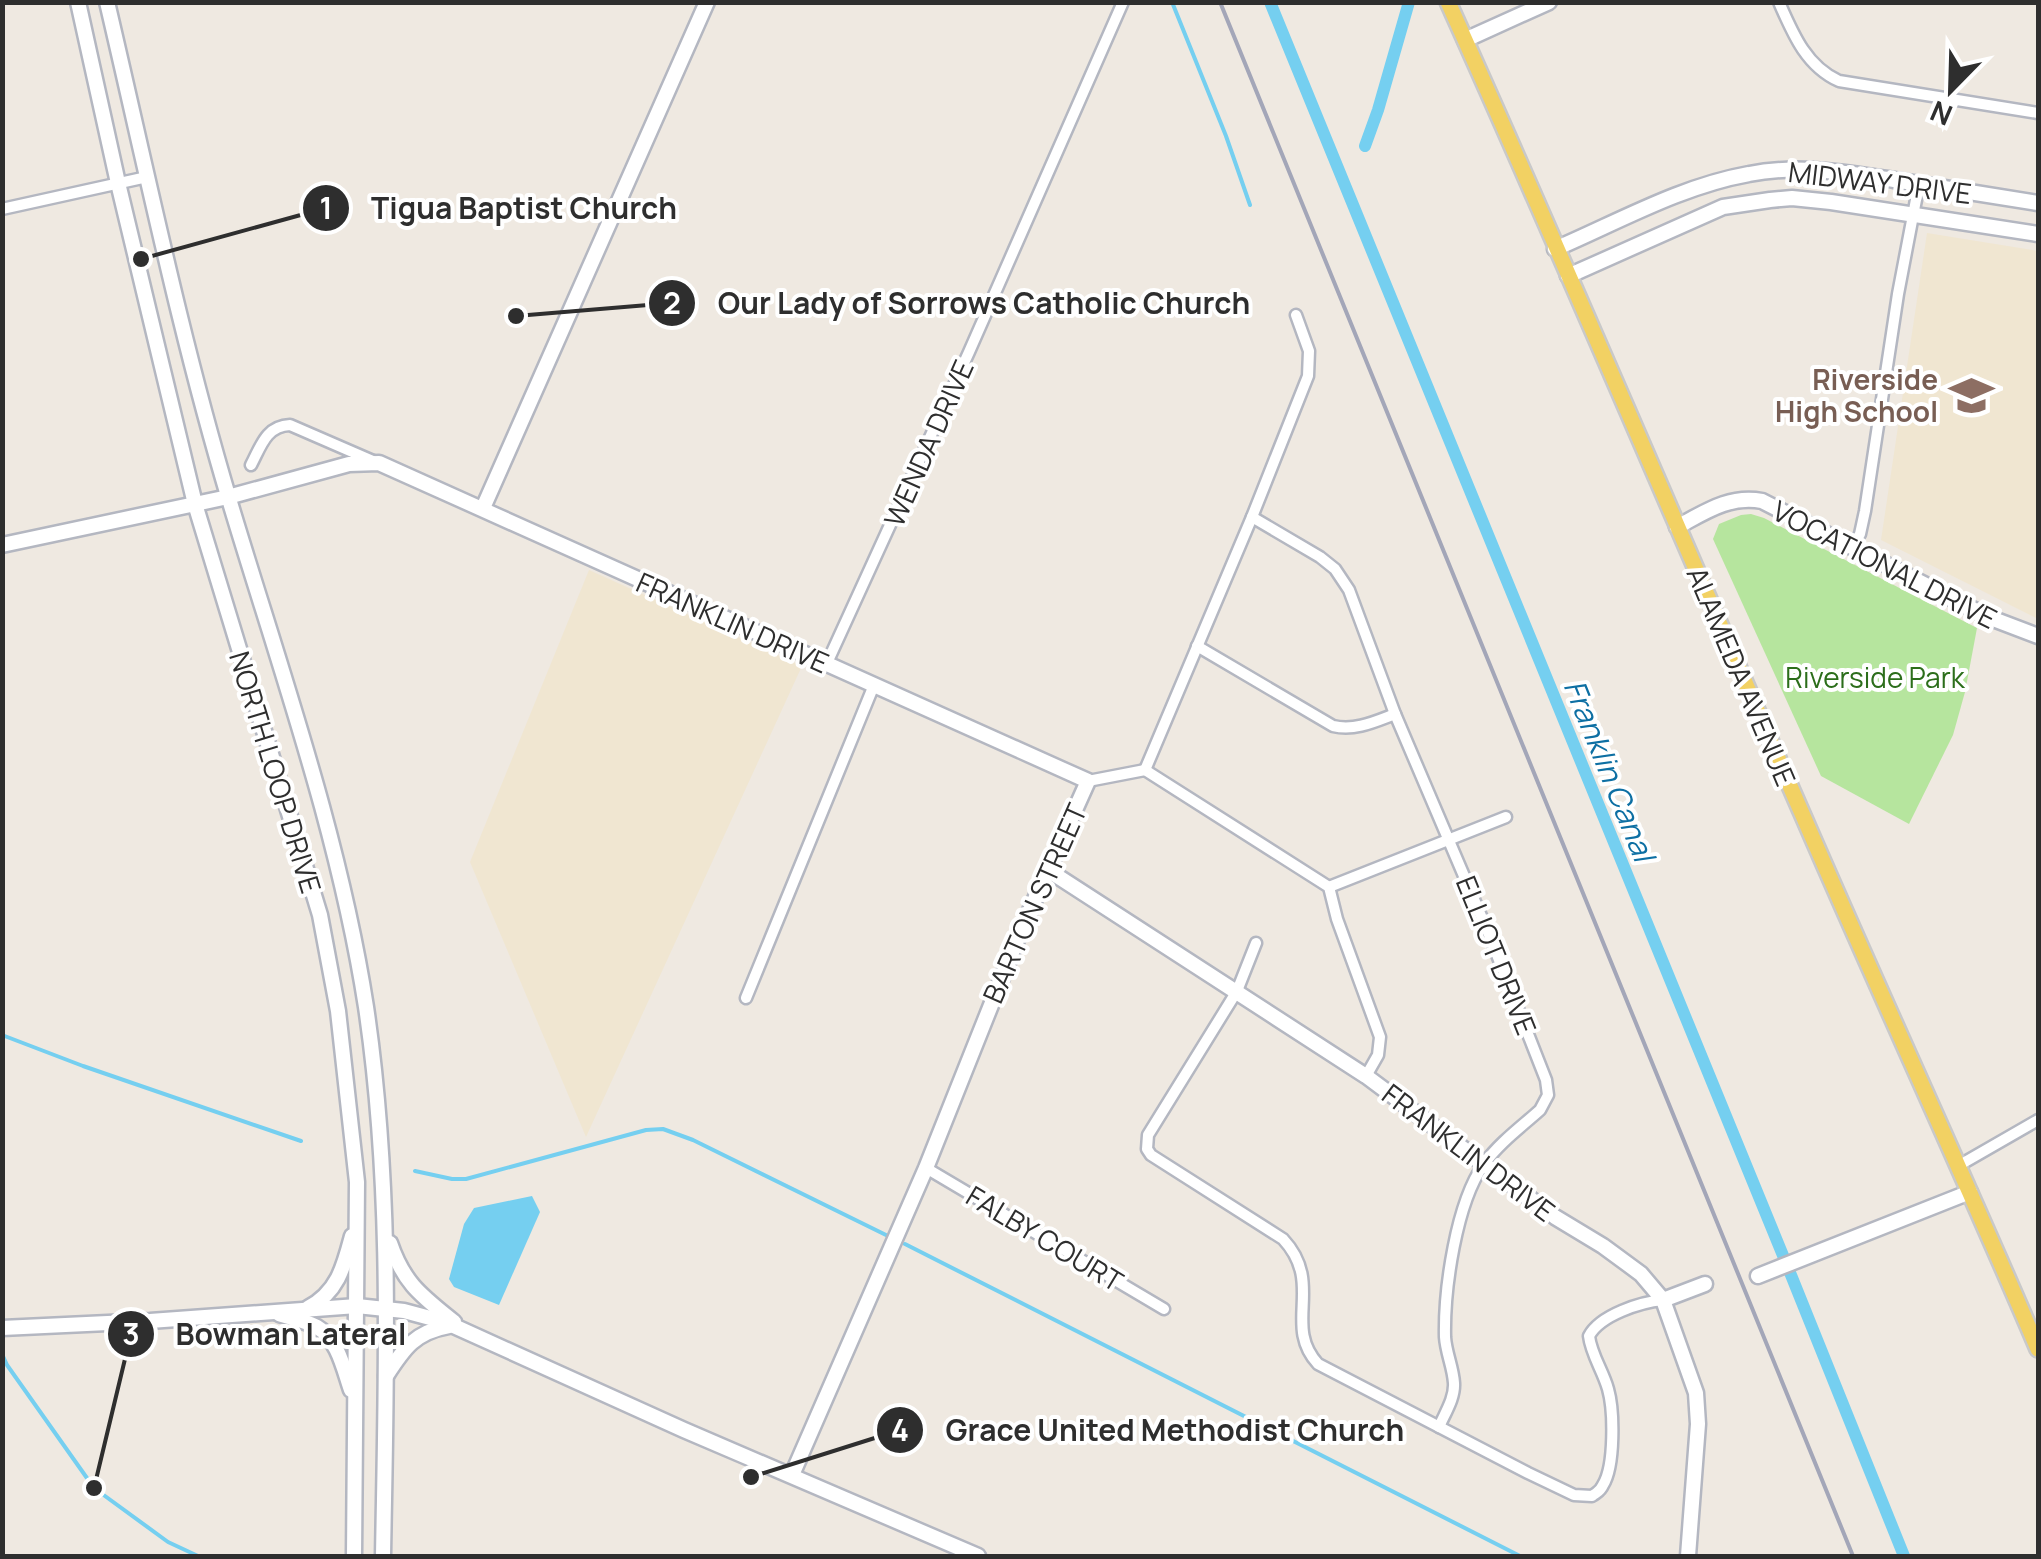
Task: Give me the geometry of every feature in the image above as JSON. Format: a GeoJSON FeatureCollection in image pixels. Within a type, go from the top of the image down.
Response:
{"type":"FeatureCollection","features":[{"type":"Feature","properties":{"kind":"main road","name":"NORTH LOOP DRIVE"},"geometry":{"type":"LineString","coordinates":[[78,2],[195,504],[320,916],[338,1010],[357,1182],[354,1556]]}},
{"type":"Feature","properties":{"kind":"main road","name":"NORTH LOOP DRIVE"},"geometry":{"type":"LineString","coordinates":[[107,2],[196,382],[320,804],[366,1008],[384,1176],[387,1308],[383,1556]]}},
{"type":"Feature","properties":{"kind":"main road"},"geometry":{"type":"LineString","coordinates":[[483,508],[707,2]]}},
{"type":"Feature","properties":{"kind":"main road","name":"ALAMEDA AVENUE"},"geometry":{"type":"LineString","coordinates":[[1448,2],[2038,1349]]}},
{"type":"Feature","properties":{"kind":"main road"},"geometry":{"type":"LineString","coordinates":[[1465,40],[1549,2]]}},
{"type":"Feature","properties":{"kind":"main road","name":"MIDWAY DRIVE"},"geometry":{"type":"LineString","coordinates":[[1555,249],[1672,198],[1748,174],[1781,170],[1812,169],[2038,203]]}},
{"type":"Feature","properties":{"kind":"main road","name":"MIDWAY DRIVE"},"geometry":{"type":"LineString","coordinates":[[1568,276],[1723,208],[1792,198],[2038,234]]}},
{"type":"Feature","properties":{"kind":"main road"},"geometry":{"type":"LineString","coordinates":[[2,545],[228,497],[349,464],[379,463]]}},
{"type":"Feature","properties":{"kind":"main road","name":"FRANKLIN DRIVE"},"geometry":{"type":"LineString","coordinates":[[379,463],[1088,781]]}},
{"type":"Feature","properties":{"kind":"main road","name":"VOCATIONAL DRIVE"},"geometry":{"type":"LineString","coordinates":[[1677,526],[1724,503],[1748,498],[1762,501],[1988,617],[2038,636]]}},
{"type":"Feature","properties":{"kind":"main road","name":"BARTON STREET"},"geometry":{"type":"LineString","coordinates":[[792,1476],[1088,781]]}},
{"type":"Feature","properties":{"kind":"main road","name":"FRANKLIN DRIVE"},"geometry":{"type":"LineString","coordinates":[[1048,870],[1366,1076],[1555,1217],[1641,1274],[1663,1300],[1696,1393],[1698,1424],[1688,1556]]}},
{"type":"Feature","properties":{"kind":"main road"},"geometry":{"type":"LineString","coordinates":[[338,1010],[366,1008]]}},
{"type":"Feature","properties":{"kind":"main road"},"geometry":{"type":"LineString","coordinates":[[1758,1276],[1970,1192]]}},
{"type":"Feature","properties":{"kind":"main road"},"geometry":{"type":"LineString","coordinates":[[302,1310],[320,1302],[334,1288],[343,1270],[357,1216]]}},
{"type":"Feature","properties":{"kind":"main road"},"geometry":{"type":"LineString","coordinates":[[385,1229],[396,1260],[413,1289],[458,1329]]}},
{"type":"Feature","properties":{"kind":"main road"},"geometry":{"type":"LineString","coordinates":[[1663,1300],[1705,1284]]}},
{"type":"Feature","properties":{"kind":"main road"},"geometry":{"type":"LineString","coordinates":[[6,1328],[150,1322],[357,1306],[424,1316],[978,1556]]}},
{"type":"Feature","properties":{"kind":"main road"},"geometry":{"type":"LineString","coordinates":[[274,1312],[327,1335],[355,1402]]}},
{"type":"Feature","properties":{"kind":"main road"},"geometry":{"type":"LineString","coordinates":[[386,1376],[414,1339],[432,1329],[458,1329]]}},
{"type":"Feature","properties":{"kind":"street","name":"WENDA DRIVE"},"geometry":{"type":"LineString","coordinates":[[827,664],[1123,2]]}},
{"type":"Feature","properties":{"kind":"street"},"geometry":{"type":"LineString","coordinates":[[1779,2],[1809,60],[1839,82],[2038,114]]}},
{"type":"Feature","properties":{"kind":"street"},"geometry":{"type":"LineString","coordinates":[[2,209],[147,178]]}},
{"type":"Feature","properties":{"kind":"street"},"geometry":{"type":"LineString","coordinates":[[1853,546],[1865,510],[1919,184]]}},
{"type":"Feature","properties":{"kind":"street"},"geometry":{"type":"LineString","coordinates":[[1296,315],[1309,350],[1308,376],[1145,770],[1329,887],[1380,1037],[1378,1055],[1366,1076]]}},
{"type":"Feature","properties":{"kind":"street","name":"FRANKLIN DRIVE"},"geometry":{"type":"LineString","coordinates":[[251,465],[266,436],[272,429],[285,425],[379,463]]}},
{"type":"Feature","properties":{"kind":"street","name":"ELLIOT DRIVE"},"geometry":{"type":"LineString","coordinates":[[1252,517],[1320,557],[1343,580],[1548,1090],[1540,1110],[1484,1164],[1461,1214],[1445,1318],[1445,1343],[1454,1385],[1439,1427]]}},
{"type":"Feature","properties":{"kind":"street"},"geometry":{"type":"LineString","coordinates":[[1198,646],[1333,726],[1360,727],[1395,714]]}},
{"type":"Feature","properties":{"kind":"street"},"geometry":{"type":"LineString","coordinates":[[746,998],[874,685]]}},
{"type":"Feature","properties":{"kind":"street","name":"BARTON STREET"},"geometry":{"type":"LineString","coordinates":[[1088,781],[1145,770]]}},
{"type":"Feature","properties":{"kind":"street"},"geometry":{"type":"LineString","coordinates":[[1329,887],[1506,817]]}},
{"type":"Feature","properties":{"kind":"street"},"geometry":{"type":"LineString","coordinates":[[1256,944],[1238,991],[1148,1135],[1147,1149],[1283,1239],[1292,1249],[1304,1282],[1304,1340],[1318,1364],[1574,1494],[1592,1496],[1607,1477],[1612,1410],[1589,1336],[1609,1317],[1663,1300]]}},
{"type":"Feature","properties":{"kind":"street"},"geometry":{"type":"LineString","coordinates":[[1958,1166],[2038,1120]]}},
{"type":"Feature","properties":{"kind":"street","name":"FALBY COURT"},"geometry":{"type":"LineString","coordinates":[[926,1168],[1164,1310]]}},
{"type":"Feature","properties":{"kind":"shaded area","name":"Riverside High School"},"geometry":{"type":"Polygon","coordinates":[[[1927,233],[2038,251],[2038,619],[1881,540],[1927,233]]]}},
{"type":"Feature","properties":{"kind":"shaded area"},"geometry":{"type":"Polygon","coordinates":[[[589,570],[802,666],[586,1137],[470,862],[589,570]]]}},
{"type":"Feature","properties":{"kind":"green space","name":"Riverside Park"},"geometry":{"type":"Polygon","coordinates":[[[1751,514],[1977,628],[1953,735],[1909,824],[1821,776],[1713,539],[1719,524],[1751,514]]]}},
{"type":"Feature","properties":{"kind":"water"},"geometry":{"type":"Polygon","coordinates":[[[532,1196],[540,1212],[499,1305],[454,1287],[449,1279],[464,1224],[474,1208],[532,1196]]]}},
{"type":"Feature","properties":{"kind":"waterway"},"geometry":{"type":"LineString","coordinates":[[1172,2],[1250,205]]}},
{"type":"Feature","properties":{"kind":"waterway","name":"Franklin Canal"},"geometry":{"type":"LineString","coordinates":[[1270,2],[1904,1556]]}},
{"type":"Feature","properties":{"kind":"waterway"},"geometry":{"type":"LineString","coordinates":[[1365,146],[1409,2]]}},
{"type":"Feature","properties":{"kind":"waterway"},"geometry":{"type":"LineString","coordinates":[[2,1035],[301,1141]]}},
{"type":"Feature","properties":{"kind":"waterway"},"geometry":{"type":"LineString","coordinates":[[415,1171],[466,1179],[646,1130],[663,1129],[886,1235]]}},
{"type":"Feature","properties":{"kind":"waterway"},"geometry":{"type":"LineString","coordinates":[[905,1244],[1520,1556]]}},
{"type":"Feature","properties":{"kind":"waterway"},"geometry":{"type":"LineString","coordinates":[[2,1354],[94,1488],[168,1542],[198,1556]]}},
{"type":"Feature","properties":{"kind":"railway"},"geometry":{"type":"LineString","coordinates":[[1220,2],[1853,1556]]}},
{"type":"Feature","properties":{"kind":"place","name":"Tigua Baptist Church"},"geometry":{"type":"Point","coordinates":[141,259]}},
{"type":"Feature","properties":{"kind":"place","name":"Our Lady of Sorrows Catholic Church"},"geometry":{"type":"Point","coordinates":[516,316]}},
{"type":"Feature","properties":{"kind":"place","name":"Riverside High School"},"geometry":{"type":"Point","coordinates":[1971,395]}},
{"type":"Feature","properties":{"kind":"place","name":"Grace United Methodist Church"},"geometry":{"type":"Point","coordinates":[751,1477]}},
{"type":"Feature","properties":{"kind":"place","name":"Bowman Lateral"},"geometry":{"type":"Point","coordinates":[94,1488]}}]}
